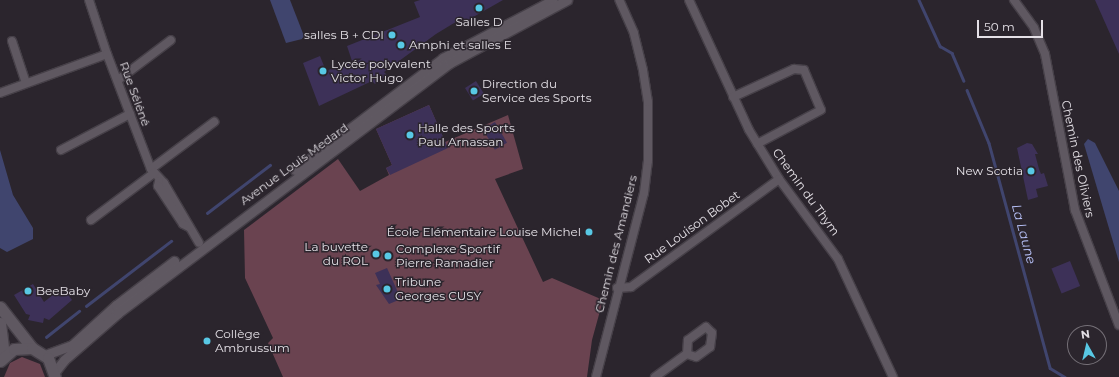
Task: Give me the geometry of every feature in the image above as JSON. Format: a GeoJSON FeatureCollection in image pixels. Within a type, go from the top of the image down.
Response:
{"type":"FeatureCollection","features":[{"type":"Feature","properties":{"kind":"main road"},"geometry":{"type":"LineString","coordinates":[[0,307],[32,348],[45,355],[54,375]]}},
{"type":"Feature","properties":{"kind":"main road"},"geometry":{"type":"LineString","coordinates":[[0,323],[2,358],[20,348],[32,348]]}},
{"type":"Feature","properties":{"kind":"street"},"geometry":{"type":"LineString","coordinates":[[89,0],[107,54]]}},
{"type":"Feature","properties":{"kind":"street","name":"Avenue Louis Medard"},"geometry":{"type":"LineString","coordinates":[[45,355],[72,345],[116,305],[443,58],[553,0]]}},
{"type":"Feature","properties":{"kind":"street","name":"Avenue Louis Medard"},"geometry":{"type":"LineString","coordinates":[[54,375],[64,360],[118,313],[450,63],[567,0]]}},
{"type":"Feature","properties":{"kind":"street","name":"Chemin des Amandiers"},"geometry":{"type":"LineString","coordinates":[[596,377],[617,288],[644,193],[649,131],[643,70],[634,33],[619,0]]}},
{"type":"Feature","properties":{"kind":"street","name":"Chemin du Thym"},"geometry":{"type":"LineString","coordinates":[[689,0],[733,97],[757,144],[778,179],[838,259],[893,377]]}},
{"type":"Feature","properties":{"kind":"street","name":"Chemin des Oliviers"},"geometry":{"type":"LineString","coordinates":[[1014,0],[1034,28],[1045,54],[1075,210],[1119,325]]}},
{"type":"Feature","properties":{"kind":"street"},"geometry":{"type":"LineString","coordinates":[[118,80],[171,40]]}},
{"type":"Feature","properties":{"kind":"street"},"geometry":{"type":"LineString","coordinates":[[12,41],[26,83]]}},
{"type":"Feature","properties":{"kind":"street","name":"Rue Séléné"},"geometry":{"type":"LineString","coordinates":[[0,93],[107,54],[152,171],[159,181],[164,183],[199,243]]}},
{"type":"Feature","properties":{"kind":"street"},"geometry":{"type":"LineString","coordinates":[[733,97],[794,68],[804,70],[821,110],[757,144]]}},
{"type":"Feature","properties":{"kind":"street"},"geometry":{"type":"LineString","coordinates":[[61,150],[130,114]]}},
{"type":"Feature","properties":{"kind":"street"},"geometry":{"type":"LineString","coordinates":[[92,220],[214,122]]}},
{"type":"Feature","properties":{"kind":"street","name":"Rue Louison Bobet"},"geometry":{"type":"LineString","coordinates":[[617,288],[632,287],[778,179]]}},
{"type":"Feature","properties":{"kind":"street"},"geometry":{"type":"LineString","coordinates":[[655,377],[687,354]]}},
{"type":"Feature","properties":{"kind":"shaded area","name":"Complexe Sportif Pierre Ramadier"},"geometry":{"type":"Polygon","coordinates":[[[429,105],[445,142],[508,115],[523,169],[495,179],[543,282],[552,278],[603,300],[592,340],[587,377],[283,377],[268,343],[273,338],[245,278],[244,230],[338,159],[360,191],[389,175],[386,168],[392,165],[376,129],[429,105]]]}},
{"type":"Feature","properties":{"kind":"shaded area"},"geometry":{"type":"Polygon","coordinates":[[[22,357],[40,364],[45,377],[4,377],[10,363],[22,357]]]}},
{"type":"Feature","properties":{"kind":"water"},"geometry":{"type":"Polygon","coordinates":[[[270,0],[290,0],[304,36],[302,39],[286,43],[270,0]]]}},
{"type":"Feature","properties":{"kind":"water"},"geometry":{"type":"Polygon","coordinates":[[[1088,139],[1095,143],[1119,191],[1119,262],[1084,144],[1088,139]]]}},
{"type":"Feature","properties":{"kind":"water"},"geometry":{"type":"Polygon","coordinates":[[[0,150],[13,195],[33,228],[33,239],[7,252],[0,248],[0,150]]]}},
{"type":"Feature","properties":{"kind":"building"},"geometry":{"type":"Polygon","coordinates":[[[420,0],[503,0],[461,24],[459,20],[436,34],[384,72],[387,75],[375,84],[372,81],[319,106],[303,63],[320,56],[326,71],[352,61],[347,46],[420,17],[414,2],[420,0]]]}},
{"type":"Feature","properties":{"kind":"building"},"geometry":{"type":"Polygon","coordinates":[[[1095,0],[1119,0],[1119,54],[1095,0]]]}},
{"type":"Feature","properties":{"kind":"building","name":"Direction du Service des Sports"},"geometry":{"type":"Polygon","coordinates":[[[476,81],[484,94],[473,101],[465,88],[476,81]]]}},
{"type":"Feature","properties":{"kind":"building","name":"Halle des Sports Paul Arnassan"},"geometry":{"type":"Polygon","coordinates":[[[429,105],[448,148],[390,175],[386,168],[392,165],[376,129],[429,105]]]}},
{"type":"Feature","properties":{"kind":"building"},"geometry":{"type":"Polygon","coordinates":[[[495,122],[507,143],[495,150],[483,129],[495,122]]]}},
{"type":"Feature","properties":{"kind":"building","name":"New Scotia"},"geometry":{"type":"Polygon","coordinates":[[[1027,143],[1032,144],[1038,154],[1035,154],[1039,169],[1041,174],[1044,173],[1048,186],[1036,189],[1038,197],[1028,200],[1017,148],[1027,143]]]}},
{"type":"Feature","properties":{"kind":"building"},"geometry":{"type":"Polygon","coordinates":[[[1070,261],[1080,286],[1062,294],[1051,268],[1070,261]]]}},
{"type":"Feature","properties":{"kind":"building","name":"Tribune Georges CUSY"},"geometry":{"type":"Polygon","coordinates":[[[387,268],[401,299],[389,304],[376,285],[380,284],[375,273],[387,268]]]}},
{"type":"Feature","properties":{"kind":"building"},"geometry":{"type":"Polygon","coordinates":[[[33,284],[44,302],[58,291],[62,296],[66,292],[72,300],[49,320],[44,318],[43,323],[28,320],[30,315],[26,314],[14,295],[33,284]]]}},
{"type":"Feature","properties":{"kind":"waterway","name":"La Laune"},"geometry":{"type":"LineString","coordinates":[[919,0],[940,46],[952,53],[964,81]]}},
{"type":"Feature","properties":{"kind":"waterway","name":"La Laune"},"geometry":{"type":"LineString","coordinates":[[967,90],[989,143],[1050,368],[1065,377]]}},
{"type":"Feature","properties":{"kind":"waterway"},"geometry":{"type":"LineString","coordinates":[[207,213],[270,165]]}},
{"type":"Feature","properties":{"kind":"waterway"},"geometry":{"type":"LineString","coordinates":[[86,306],[171,241]]}},
{"type":"Feature","properties":{"kind":"waterway"},"geometry":{"type":"LineString","coordinates":[[46,337],[79,311]]}},
{"type":"Feature","properties":{"kind":"place","name":"Salles D"},"geometry":{"type":"Point","coordinates":[479,8]}},
{"type":"Feature","properties":{"kind":"place","name":"salles B + CDI"},"geometry":{"type":"Point","coordinates":[392,35]}},
{"type":"Feature","properties":{"kind":"place","name":"Amphi et salles E"},"geometry":{"type":"Point","coordinates":[401,45]}},
{"type":"Feature","properties":{"kind":"place","name":"Lycée polyvalent Victor Hugo"},"geometry":{"type":"Point","coordinates":[323,71]}},
{"type":"Feature","properties":{"kind":"place","name":"Direction du Service des Sports"},"geometry":{"type":"Point","coordinates":[474,91]}},
{"type":"Feature","properties":{"kind":"place","name":"Halle des Sports Paul Arnassan"},"geometry":{"type":"Point","coordinates":[410,135]}},
{"type":"Feature","properties":{"kind":"place","name":"New Scotia"},"geometry":{"type":"Point","coordinates":[1031,171]}},
{"type":"Feature","properties":{"kind":"place","name":"École Elémentaire Louise Michel"},"geometry":{"type":"Point","coordinates":[589,232]}},
{"type":"Feature","properties":{"kind":"place","name":"La buvette du ROL"},"geometry":{"type":"Point","coordinates":[376,254]}},
{"type":"Feature","properties":{"kind":"place","name":"Complexe Sportif Pierre Ramadier"},"geometry":{"type":"Point","coordinates":[388,256]}},
{"type":"Feature","properties":{"kind":"place","name":"Tribune Georges CUSY"},"geometry":{"type":"Point","coordinates":[387,289]}},
{"type":"Feature","properties":{"kind":"place","name":"BeeBaby"},"geometry":{"type":"Point","coordinates":[28,291]}},
{"type":"Feature","properties":{"kind":"place","name":"Collège Ambrussum"},"geometry":{"type":"Point","coordinates":[207,341]}}]}
